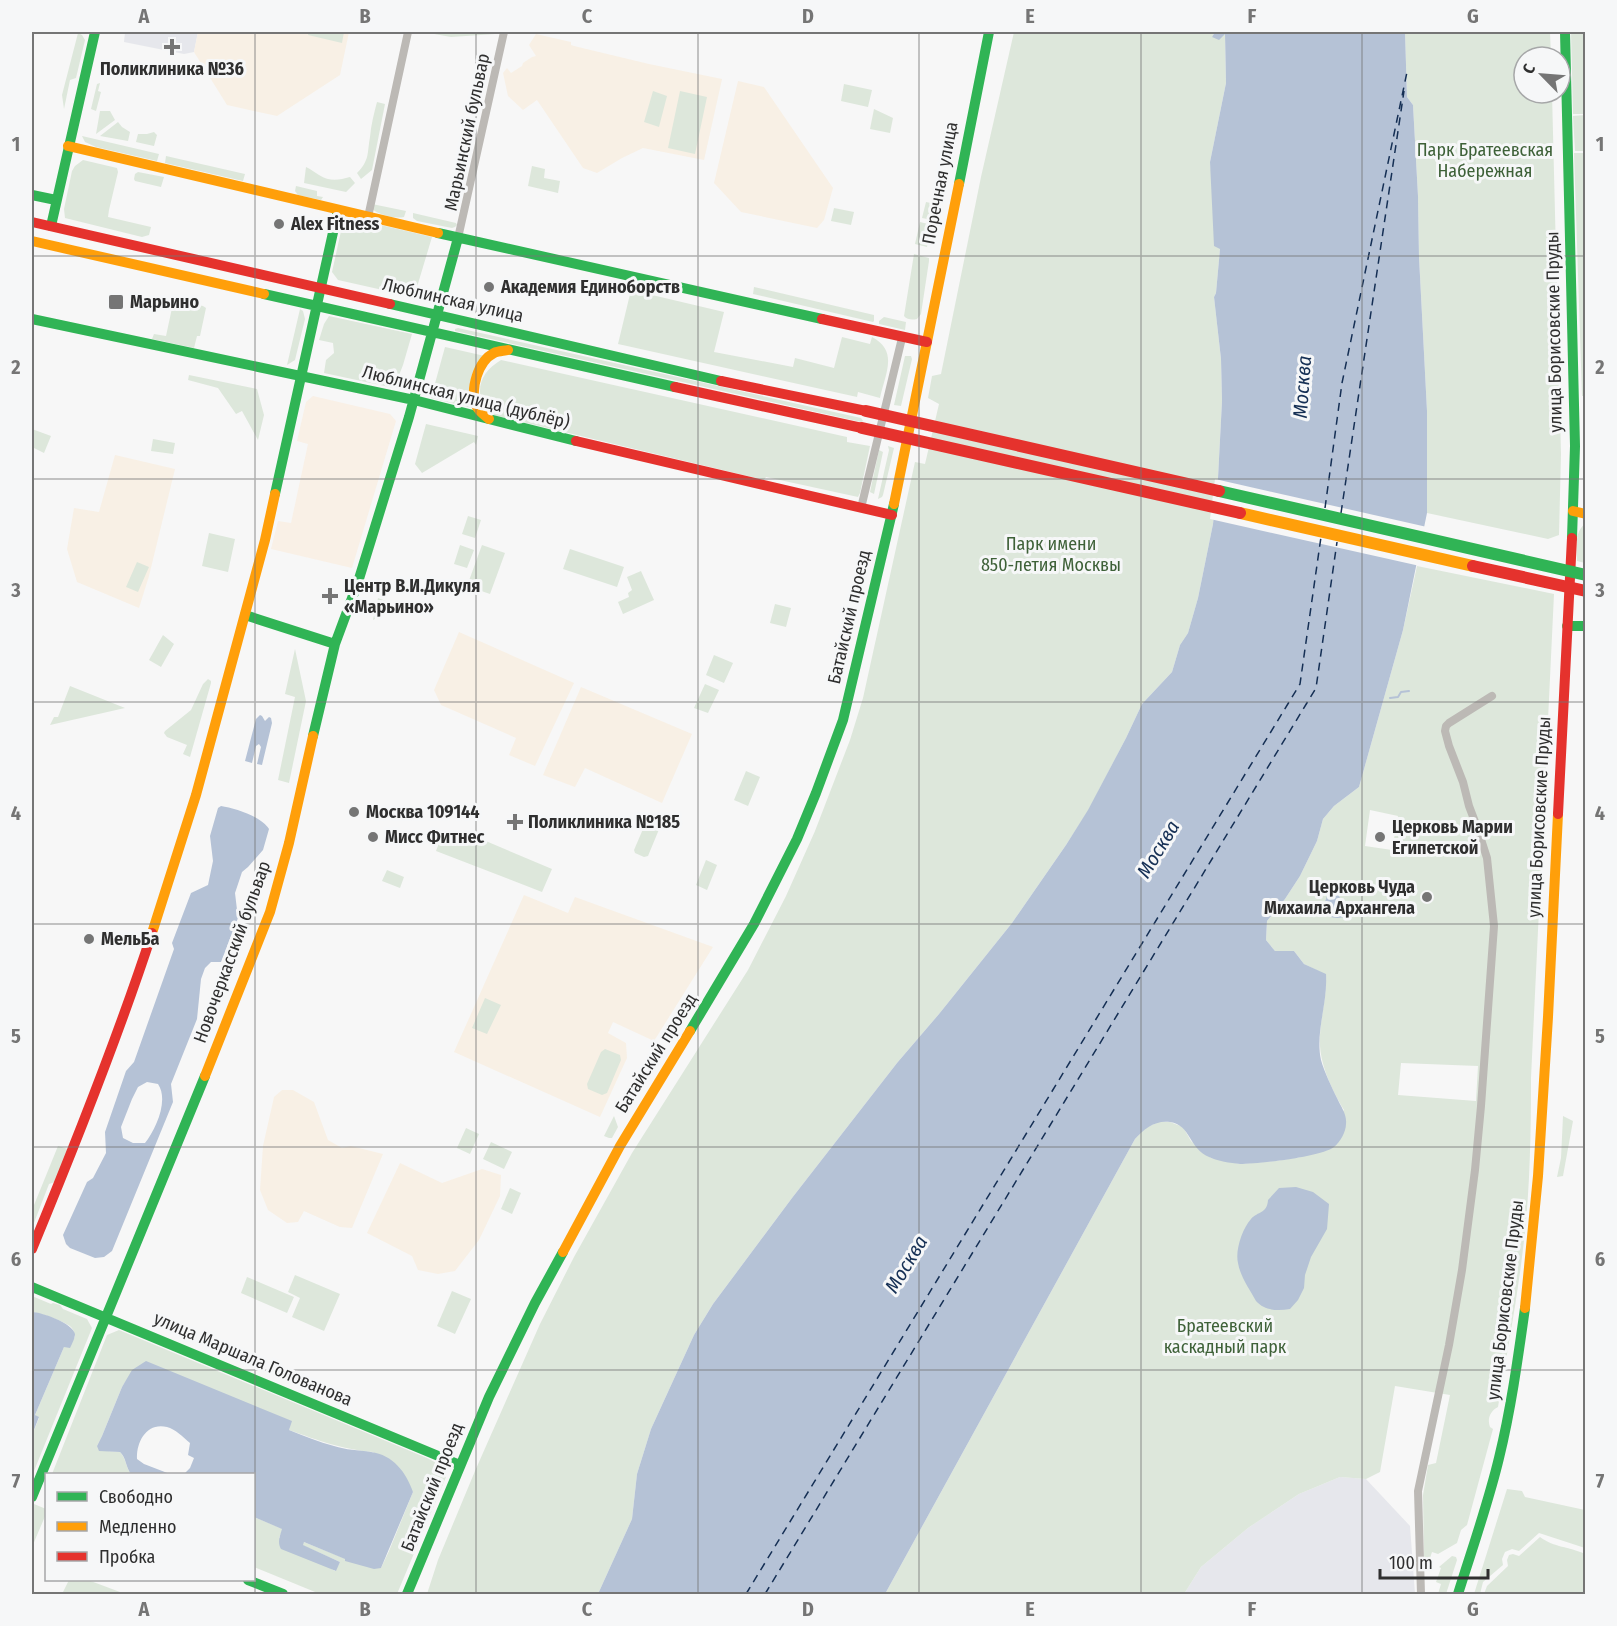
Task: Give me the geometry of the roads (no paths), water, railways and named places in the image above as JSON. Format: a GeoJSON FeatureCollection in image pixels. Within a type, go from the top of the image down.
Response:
{"type":"FeatureCollection","features":[{"type":"Feature","properties":{"kind":"main road"},"geometry":{"type":"LineString","coordinates":[[51,226],[94,32]]}},
{"type":"Feature","properties":{"kind":"main road","name":"Поречная улица"},"geometry":{"type":"LineString","coordinates":[[892,515],[989,32]]}},
{"type":"Feature","properties":{"kind":"main road","name":"улица Борисовские Пруды"},"geometry":{"type":"LineString","coordinates":[[1458,1594],[1501,1450],[1509,1411],[1523,1323],[1538,1178],[1567,626],[1579,512],[1575,446],[1565,32]]}},
{"type":"Feature","properties":{"kind":"main road"},"geometry":{"type":"LineString","coordinates":[[68,146],[458,238],[927,342]]}},
{"type":"Feature","properties":{"kind":"main road"},"geometry":{"type":"LineString","coordinates":[[32,195],[56,200]]}},
{"type":"Feature","properties":{"kind":"main road"},"geometry":{"type":"LineString","coordinates":[[32,1249],[90,1105],[158,915],[196,795],[265,540],[338,210]]}},
{"type":"Feature","properties":{"kind":"main road","name":"Люблинская улица"},"geometry":{"type":"LineString","coordinates":[[32,222],[737,384],[866,411],[1586,575]]}},
{"type":"Feature","properties":{"kind":"main road","name":"Новочеркасский бульвар"},"geometry":{"type":"LineString","coordinates":[[32,1497],[227,1024],[270,912],[292,832],[335,644],[357,582],[414,400],[458,238]]}},
{"type":"Feature","properties":{"kind":"main road","name":"Люблинская улица"},"geometry":{"type":"LineString","coordinates":[[32,241],[1586,591]]}},
{"type":"Feature","properties":{"kind":"main road","name":"Люблинская улица (дублёр)"},"geometry":{"type":"LineString","coordinates":[[32,319],[414,400],[600,447],[892,515]]}},
{"type":"Feature","properties":{"kind":"main road"},"geometry":{"type":"LineString","coordinates":[[489,419],[476,405],[474,388],[478,374],[491,355],[498,351],[513,350]]}},
{"type":"Feature","properties":{"kind":"main road","name":"Батайский проезд"},"geometry":{"type":"LineString","coordinates":[[407,1594],[489,1397],[557,1261],[620,1146],[736,955],[797,839],[843,720],[892,515]]}},
{"type":"Feature","properties":{"kind":"main road"},"geometry":{"type":"LineString","coordinates":[[245,615],[335,644]]}},
{"type":"Feature","properties":{"kind":"main road"},"geometry":{"type":"LineString","coordinates":[[1567,626],[1586,626]]}},
{"type":"Feature","properties":{"kind":"main road","name":"улица Маршала Голованова"},"geometry":{"type":"LineString","coordinates":[[32,1287],[460,1466]]}},
{"type":"Feature","properties":{"kind":"main road"},"geometry":{"type":"LineString","coordinates":[[250,1581],[283,1594]]}},
{"type":"Feature","properties":{"kind":"street"},"geometry":{"type":"LineString","coordinates":[[368,217],[408,32]]}},
{"type":"Feature","properties":{"kind":"street","name":"Марьинский бульвар"},"geometry":{"type":"LineString","coordinates":[[458,238],[504,32]]}},
{"type":"Feature","properties":{"kind":"street"},"geometry":{"type":"LineString","coordinates":[[861,508],[902,338]]}},
{"type":"Feature","properties":{"kind":"street"},"geometry":{"type":"LineString","coordinates":[[1421,1594],[1418,1491],[1449,1346],[1463,1258],[1482,1106],[1494,926],[1486,858],[1445,730],[1449,723],[1492,696]]}},
{"type":"Feature","properties":{"kind":"water","name":"Москва"},"geometry":{"type":"Polygon","coordinates":[[[1215,32],[1405,32],[1407,97],[1413,105],[1418,196],[1427,411],[1427,513],[1403,630],[1359,787],[1334,806],[1323,819],[1317,841],[1300,876],[1267,921],[1266,940],[1275,951],[1294,951],[1304,964],[1326,974],[1320,1028],[1321,1060],[1346,1117],[1344,1133],[1334,1147],[1327,1151],[1303,1157],[1240,1164],[1216,1160],[1202,1153],[1182,1128],[1170,1122],[1155,1124],[1138,1135],[885,1594],[598,1594],[632,1519],[637,1474],[651,1429],[694,1335],[713,1304],[897,1063],[1012,923],[1088,810],[1142,704],[1172,672],[1180,645],[1188,633],[1198,598],[1213,524],[1222,401],[1221,359],[1214,297],[1220,249],[1214,246],[1210,162],[1226,83],[1225,34],[1219,40],[1212,37],[1215,32]]]}},
{"type":"Feature","properties":{"kind":"water"},"geometry":{"type":"Polygon","coordinates":[[[260,715],[265,721],[271,718],[272,723],[262,765],[257,764],[261,747],[259,744],[256,746],[252,763],[245,761],[256,719],[260,715]]]}},
{"type":"Feature","properties":{"kind":"water"},"geometry":{"type":"Polygon","coordinates":[[[227,807],[248,814],[261,821],[269,829],[263,850],[242,872],[235,893],[238,918],[221,962],[211,962],[205,968],[201,979],[197,1019],[171,1084],[173,1102],[112,1251],[104,1257],[95,1258],[70,1248],[63,1235],[87,1182],[93,1178],[106,1153],[105,1132],[126,1071],[134,1062],[174,949],[172,943],[191,893],[208,885],[213,861],[210,836],[218,808],[227,807]],[[147,1082],[138,1087],[121,1127],[123,1138],[133,1143],[145,1143],[149,1137],[162,1106],[158,1084],[147,1082]]]}},
{"type":"Feature","properties":{"kind":"water"},"geometry":{"type":"Polygon","coordinates":[[[1333,886],[1341,890],[1339,896],[1341,900],[1351,905],[1345,917],[1331,917],[1322,910],[1330,888],[1333,886]]]}},
{"type":"Feature","properties":{"kind":"water"},"geometry":{"type":"Polygon","coordinates":[[[1296,1187],[1313,1192],[1329,1204],[1327,1229],[1311,1257],[1305,1275],[1304,1288],[1298,1300],[1290,1309],[1263,1307],[1256,1301],[1241,1273],[1237,1258],[1238,1246],[1248,1223],[1266,1208],[1268,1200],[1279,1188],[1296,1187]]]}},
{"type":"Feature","properties":{"kind":"water"},"geometry":{"type":"Polygon","coordinates":[[[32,1312],[63,1322],[75,1334],[70,1348],[64,1347],[35,1415],[39,1417],[32,1435],[32,1312]]]}},
{"type":"Feature","properties":{"kind":"water"},"geometry":{"type":"Polygon","coordinates":[[[146,1361],[292,1421],[289,1430],[339,1447],[379,1454],[392,1461],[407,1478],[413,1492],[381,1568],[374,1569],[345,1561],[345,1559],[304,1542],[303,1545],[340,1562],[336,1571],[281,1549],[279,1541],[282,1529],[255,1517],[255,1473],[185,1473],[194,1458],[188,1455],[190,1443],[170,1428],[160,1426],[148,1431],[137,1453],[137,1459],[144,1464],[167,1473],[130,1473],[120,1452],[99,1451],[97,1446],[122,1387],[132,1370],[146,1361]]]}},
{"type":"Feature","properties":{"kind":"waterway"},"geometry":{"type":"LineString","coordinates":[[1390,698],[1398,697],[1401,692],[1409,691]]}},
{"type":"Feature","properties":{"kind":"place","name":"Поликлиника №36"},"geometry":{"type":"Point","coordinates":[172,47]}},
{"type":"Feature","properties":{"kind":"place","name":"Alex Fitness"},"geometry":{"type":"Point","coordinates":[279,224]}},
{"type":"Feature","properties":{"kind":"place","name":"Академия Единоборств"},"geometry":{"type":"Point","coordinates":[489,287]}},
{"type":"Feature","properties":{"kind":"place","name":"Марьино"},"geometry":{"type":"Point","coordinates":[116,302]}},
{"type":"Feature","properties":{"kind":"place","name":"Центр В.И.Дикуля «Марьино»"},"geometry":{"type":"Point","coordinates":[330,596]}},
{"type":"Feature","properties":{"kind":"place","name":"Москва 109144"},"geometry":{"type":"Point","coordinates":[354,812]}},
{"type":"Feature","properties":{"kind":"place","name":"Поликлиника №185"},"geometry":{"type":"Point","coordinates":[515,822]}},
{"type":"Feature","properties":{"kind":"place","name":"Мисс Фитнес"},"geometry":{"type":"Point","coordinates":[373,837]}},
{"type":"Feature","properties":{"kind":"place","name":"Церковь Марии Египетской"},"geometry":{"type":"Point","coordinates":[1380,837]}},
{"type":"Feature","properties":{"kind":"place","name":"Церковь Чуда Михаила Архангела"},"geometry":{"type":"Point","coordinates":[1427,897]}},
{"type":"Feature","properties":{"kind":"place","name":"МельБа"},"geometry":{"type":"Point","coordinates":[89,939]}},
{"type":"Feature","properties":{"kind":"park label","name":"Парк Братеевская Набережная"},"geometry":{"type":"Point","coordinates":[1485,160]}},
{"type":"Feature","properties":{"kind":"park label","name":"Парк имени 850-летия Москвы"},"geometry":{"type":"Point","coordinates":[1051,554]}},
{"type":"Feature","properties":{"kind":"park label","name":"Братеевский каскадный парк"},"geometry":{"type":"Point","coordinates":[1225,1336]}}]}
